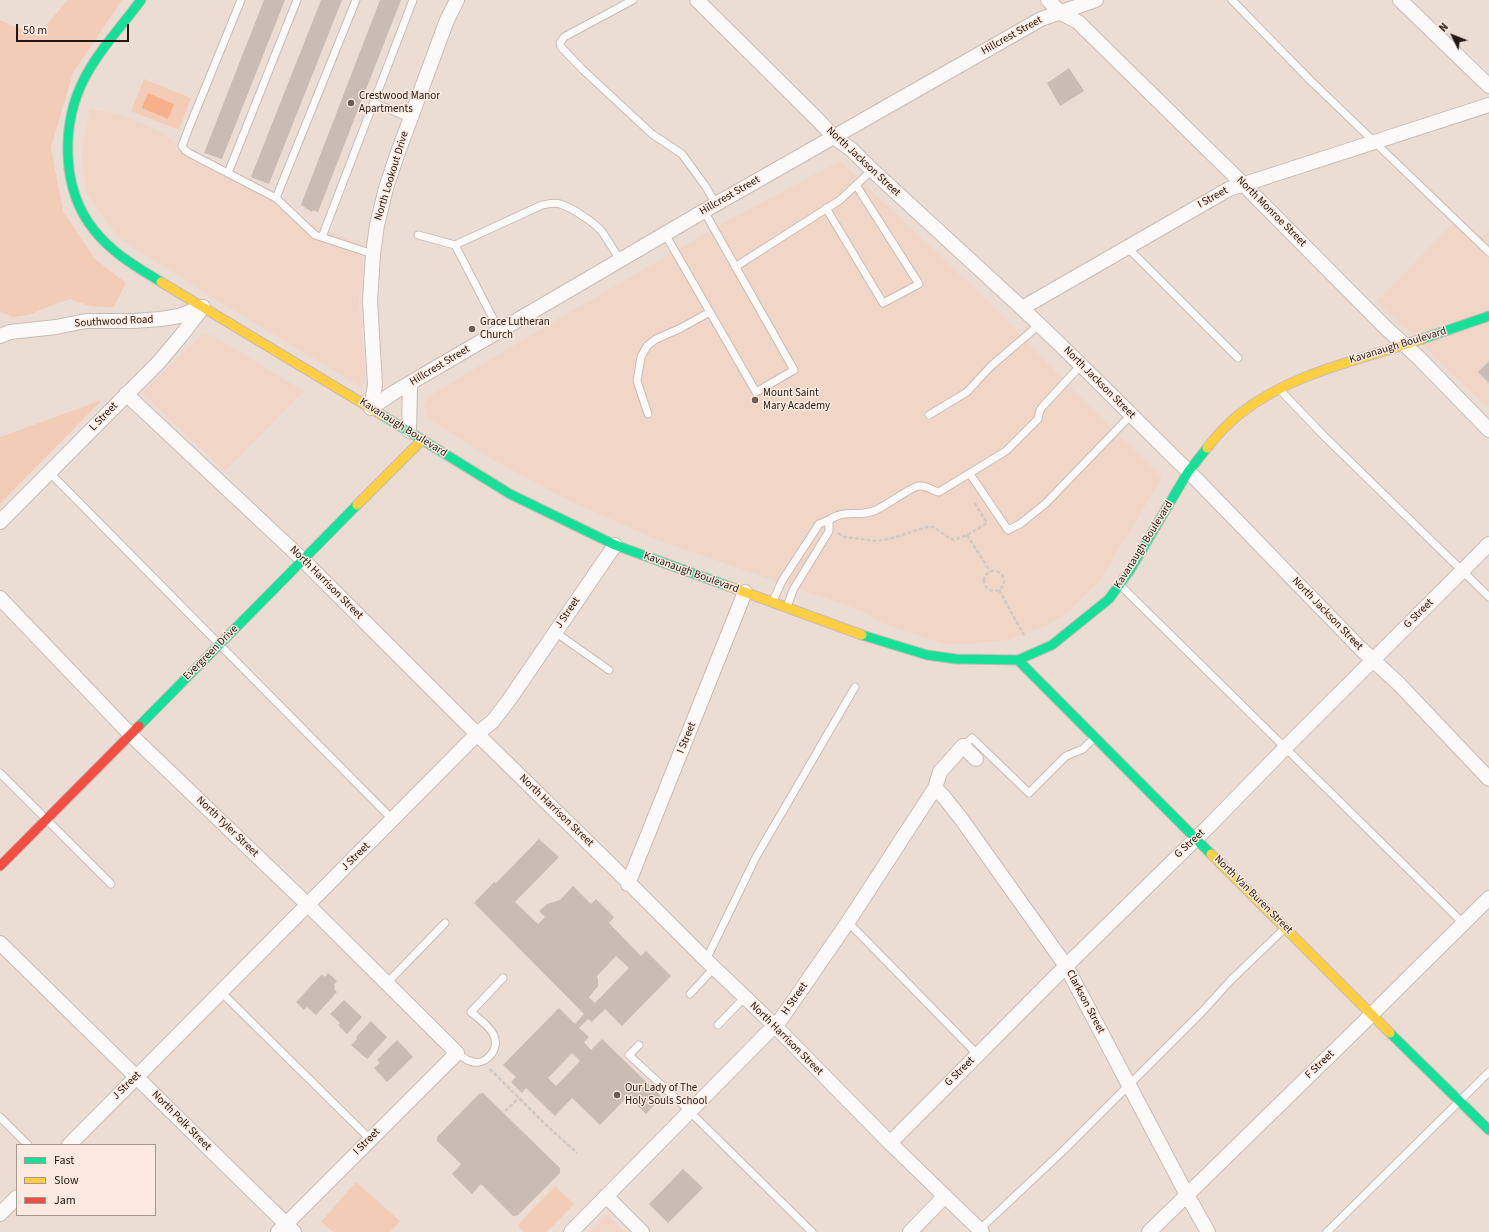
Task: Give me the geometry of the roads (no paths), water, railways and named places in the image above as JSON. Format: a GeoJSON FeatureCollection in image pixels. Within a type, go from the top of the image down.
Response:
{"type":"FeatureCollection","features":[{"type":"Feature","properties":{"kind":"street","name":"Kavanaugh Boulevard"},"geometry":{"type":"LineString","coordinates":[[141,0],[94,62],[78,93],[73,107],[67,139],[67,154],[70,172],[80,206],[86,218],[102,239],[125,260],[372,408],[510,494],[615,545],[860,634],[927,655],[956,659],[1018,660],[1052,645],[1109,599],[1120,585],[1188,472],[1221,431],[1241,413],[1264,397],[1279,389],[1337,365],[1405,345],[1489,316]]}},
{"type":"Feature","properties":{"kind":"street","name":"North Lookout Drive"},"geometry":{"type":"LineString","coordinates":[[372,408],[375,385],[370,301],[373,254],[377,225],[386,188],[410,118],[447,20],[457,0]]}},
{"type":"Feature","properties":{"kind":"street","name":"North Jackson Street"},"geometry":{"type":"LineString","coordinates":[[698,0],[834,137],[852,150],[1081,365],[1188,472],[1372,661],[1398,684],[1489,779]]}},
{"type":"Feature","properties":{"kind":"street","name":"North Monroe Street"},"geometry":{"type":"LineString","coordinates":[[1048,0],[1061,13],[1078,22],[1418,357],[1489,430]]}},
{"type":"Feature","properties":{"kind":"street","name":"Hillcrest Street"},"geometry":{"type":"LineString","coordinates":[[372,408],[393,393],[499,330],[716,204],[1041,19],[1096,0]]}},
{"type":"Feature","properties":{"kind":"street"},"geometry":{"type":"LineString","coordinates":[[1400,0],[1489,86]]}},
{"type":"Feature","properties":{"kind":"street","name":"I Street"},"geometry":{"type":"LineString","coordinates":[[1022,308],[1229,189],[1489,106]]}},
{"type":"Feature","properties":{"kind":"street","name":"Southwood Road"},"geometry":{"type":"LineString","coordinates":[[3,332],[86,321],[134,321],[161,319],[178,316],[202,306]]}},
{"type":"Feature","properties":{"kind":"street","name":"L Street"},"geometry":{"type":"LineString","coordinates":[[0,522],[158,363],[180,337],[202,306]]}},
{"type":"Feature","properties":{"kind":"street"},"geometry":{"type":"LineString","coordinates":[[409,431],[410,384]]}},
{"type":"Feature","properties":{"kind":"street","name":"North Harrison Street"},"geometry":{"type":"LineString","coordinates":[[126,394],[303,560],[628,884],[744,998],[775,1026],[890,1143],[981,1231]]}},
{"type":"Feature","properties":{"kind":"street","name":"Evergreen Drive"},"geometry":{"type":"LineString","coordinates":[[0,866],[422,440]]}},
{"type":"Feature","properties":{"kind":"street","name":"G Street"},"geometry":{"type":"LineString","coordinates":[[890,1143],[1066,966],[1208,827],[1489,544]]}},
{"type":"Feature","properties":{"kind":"street","name":"J Street"},"geometry":{"type":"LineString","coordinates":[[70,1144],[477,734],[493,721],[615,545]]}},
{"type":"Feature","properties":{"kind":"street","name":"I Street"},"geometry":{"type":"LineString","coordinates":[[628,884],[745,592]]}},
{"type":"Feature","properties":{"kind":"street","name":"North Tyler Street"},"geometry":{"type":"LineString","coordinates":[[0,598],[130,734],[308,905],[457,1052]]}},
{"type":"Feature","properties":{"kind":"street","name":"North Van Buren Street"},"geometry":{"type":"LineString","coordinates":[[1018,660],[1284,928],[1489,1130]]}},
{"type":"Feature","properties":{"kind":"street"},"geometry":{"type":"LineString","coordinates":[[963,746],[976,759]]}},
{"type":"Feature","properties":{"kind":"street","name":"H Street"},"geometry":{"type":"LineString","coordinates":[[571,1232],[775,1026],[848,922],[935,788],[940,772],[963,746]]}},
{"type":"Feature","properties":{"kind":"street","name":"Clarkson Street"},"geometry":{"type":"LineString","coordinates":[[935,788],[962,820],[1066,966],[1208,1232]]}},
{"type":"Feature","properties":{"kind":"street","name":"F Street"},"geometry":{"type":"LineString","coordinates":[[1150,1232],[1489,898]]}},
{"type":"Feature","properties":{"kind":"street","name":"North Polk Street"},"geometry":{"type":"LineString","coordinates":[[0,943],[136,1077],[286,1229]]}},
{"type":"Feature","properties":{"kind":"street","name":"I Street"},"geometry":{"type":"LineString","coordinates":[[286,1229],[370,1139],[457,1052]]}},
{"type":"Feature","properties":{"kind":"street"},"geometry":{"type":"LineString","coordinates":[[606,1196],[642,1232]]}},
{"type":"Feature","properties":{"kind":"street"},"geometry":{"type":"LineString","coordinates":[[910,1232],[945,1196]]}},
{"type":"Feature","properties":{"kind":"street"},"geometry":{"type":"LineString","coordinates":[[0,1214],[16,1198]]}},
{"type":"Feature","properties":{"kind":"lane"},"geometry":{"type":"LineString","coordinates":[[241,0],[182,146],[189,153],[276,198],[315,235],[373,254]]}},
{"type":"Feature","properties":{"kind":"lane"},"geometry":{"type":"LineString","coordinates":[[228,173],[297,0]]}},
{"type":"Feature","properties":{"kind":"lane"},"geometry":{"type":"LineString","coordinates":[[276,198],[356,0]]}},
{"type":"Feature","properties":{"kind":"lane"},"geometry":{"type":"LineString","coordinates":[[322,238],[413,0]]}},
{"type":"Feature","properties":{"kind":"lane"},"geometry":{"type":"LineString","coordinates":[[633,0],[564,37],[560,43],[561,48],[652,134],[682,154],[706,187],[716,204]]}},
{"type":"Feature","properties":{"kind":"lane"},"geometry":{"type":"LineString","coordinates":[[1232,0],[1310,80],[1489,252]]}},
{"type":"Feature","properties":{"kind":"lane"},"geometry":{"type":"LineString","coordinates":[[374,103],[410,118]]}},
{"type":"Feature","properties":{"kind":"lane"},"geometry":{"type":"LineString","coordinates":[[735,266],[840,200],[872,170]]}},
{"type":"Feature","properties":{"kind":"lane"},"geometry":{"type":"LineString","coordinates":[[826,208],[883,303],[918,284],[856,185]]}},
{"type":"Feature","properties":{"kind":"lane"},"geometry":{"type":"LineString","coordinates":[[418,235],[455,245],[542,205],[552,203],[561,204],[582,216],[603,232],[620,260]]}},
{"type":"Feature","properties":{"kind":"lane"},"geometry":{"type":"LineString","coordinates":[[665,234],[756,392],[794,370],[704,211]]}},
{"type":"Feature","properties":{"kind":"lane"},"geometry":{"type":"LineString","coordinates":[[455,245],[499,330]]}},
{"type":"Feature","properties":{"kind":"lane"},"geometry":{"type":"LineString","coordinates":[[1128,247],[1238,358]]}},
{"type":"Feature","properties":{"kind":"lane"},"geometry":{"type":"LineString","coordinates":[[648,414],[637,381],[640,358],[647,346],[656,339],[679,329],[710,312]]}},
{"type":"Feature","properties":{"kind":"lane"},"geometry":{"type":"LineString","coordinates":[[929,415],[967,392],[991,366],[1039,325]]}},
{"type":"Feature","properties":{"kind":"lane"},"geometry":{"type":"LineString","coordinates":[[773,602],[782,581],[819,524],[843,513],[863,513],[876,511],[918,485],[930,487],[939,492],[970,474],[998,457],[1013,444],[1038,419],[1040,410],[1043,406],[1081,365]]}},
{"type":"Feature","properties":{"kind":"lane"},"geometry":{"type":"LineString","coordinates":[[1279,389],[1325,437],[1489,597]]}},
{"type":"Feature","properties":{"kind":"lane"},"geometry":{"type":"LineString","coordinates":[[970,474],[1008,530],[1020,524],[1045,504],[1131,415]]}},
{"type":"Feature","properties":{"kind":"lane"},"geometry":{"type":"LineString","coordinates":[[49,472],[392,820]]}},
{"type":"Feature","properties":{"kind":"lane"},"geometry":{"type":"LineString","coordinates":[[787,607],[793,590],[829,530],[829,520]]}},
{"type":"Feature","properties":{"kind":"lane"},"geometry":{"type":"LineString","coordinates":[[1120,585],[1345,805],[1463,923]]}},
{"type":"Feature","properties":{"kind":"lane"},"geometry":{"type":"LineString","coordinates":[[555,632],[609,670]]}},
{"type":"Feature","properties":{"kind":"lane"},"geometry":{"type":"LineString","coordinates":[[690,994],[710,964],[756,857],[855,687]]}},
{"type":"Feature","properties":{"kind":"lane"},"geometry":{"type":"LineString","coordinates":[[963,746],[972,738],[1028,793],[1066,756],[1083,749],[1094,737]]}},
{"type":"Feature","properties":{"kind":"lane"},"geometry":{"type":"LineString","coordinates":[[0,773],[111,884]]}},
{"type":"Feature","properties":{"kind":"lane"},"geometry":{"type":"LineString","coordinates":[[848,922],[978,1055]]}},
{"type":"Feature","properties":{"kind":"lane"},"geometry":{"type":"LineString","coordinates":[[387,983],[444,923]]}},
{"type":"Feature","properties":{"kind":"lane"},"geometry":{"type":"LineString","coordinates":[[981,1231],[1201,1013],[1231,980],[1284,928]]}},
{"type":"Feature","properties":{"kind":"lane"},"geometry":{"type":"LineString","coordinates":[[457,1052],[470,1061],[478,1062],[489,1057],[493,1052],[496,1040],[494,1034],[471,1012],[503,978]]}},
{"type":"Feature","properties":{"kind":"lane"},"geometry":{"type":"LineString","coordinates":[[221,992],[370,1139]]}},
{"type":"Feature","properties":{"kind":"lane"},"geometry":{"type":"LineString","coordinates":[[718,1025],[744,998]]}},
{"type":"Feature","properties":{"kind":"lane"},"geometry":{"type":"LineString","coordinates":[[639,1045],[629,1055],[690,1112],[812,1232]]}},
{"type":"Feature","properties":{"kind":"lane"},"geometry":{"type":"LineString","coordinates":[[1327,1232],[1489,1072]]}},
{"type":"Feature","properties":{"kind":"lane"},"geometry":{"type":"LineString","coordinates":[[0,1117],[27,1144]]}},
{"type":"Feature","properties":{"kind":"place","name":"Crestwood Manor Apartments"},"geometry":{"type":"Point","coordinates":[351,103]}},
{"type":"Feature","properties":{"kind":"place","name":"Grace Lutheran Church"},"geometry":{"type":"Point","coordinates":[472,329]}},
{"type":"Feature","properties":{"kind":"place","name":"Mount Saint Mary Academy"},"geometry":{"type":"Point","coordinates":[755,400]}},
{"type":"Feature","properties":{"kind":"place","name":"Our Lady of The Holy Souls School"},"geometry":{"type":"Point","coordinates":[617,1095]}}]}
